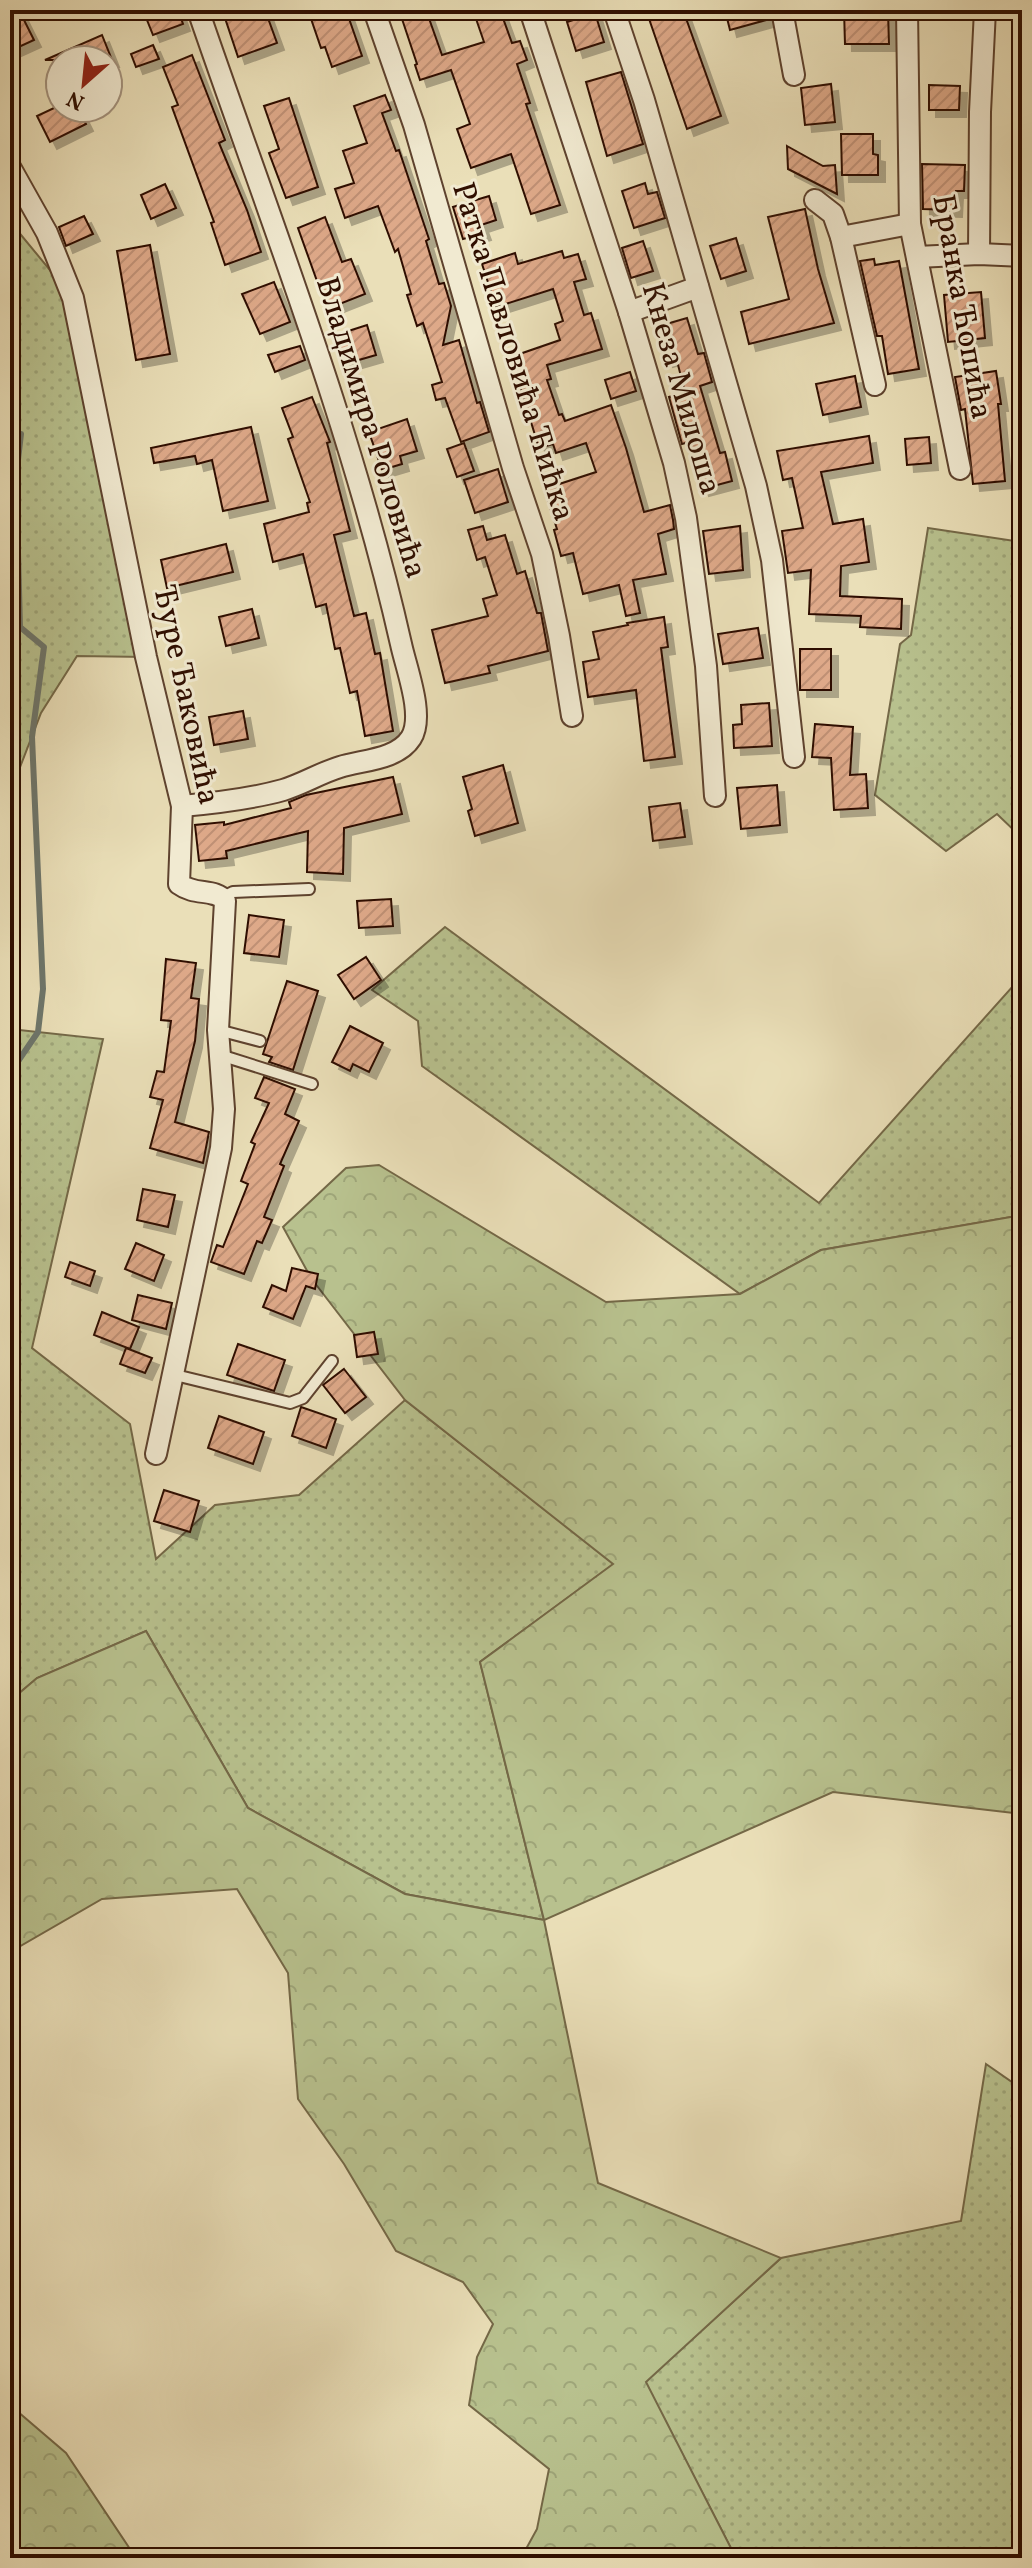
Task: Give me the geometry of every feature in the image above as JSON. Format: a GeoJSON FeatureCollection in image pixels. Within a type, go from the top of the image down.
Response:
{"type":"FeatureCollection","features":[{"type":"Feature","properties":{"kind":"street","name":"Владимира Роловића"},"geometry":{"type":"LineString","coordinates":[[182,806],[253,797],[285,789],[339,767],[389,754],[402,748],[410,738],[417,715],[391,598],[356,470],[268,204],[198,10]]}},
{"type":"Feature","properties":{"kind":"street","name":"Ратка Павловића Ћићка"},"geometry":{"type":"LineString","coordinates":[[374,10],[414,125],[513,468],[542,554],[572,716]]}},
{"type":"Feature","properties":{"kind":"street","name":"Кнеза Милоша"},"geometry":{"type":"LineString","coordinates":[[530,10],[629,312],[674,463],[686,518],[706,666],[715,796]]}},
{"type":"Feature","properties":{"kind":"street","name":"Кнеза Милоша"},"geometry":{"type":"LineString","coordinates":[[614,10],[644,100],[764,520],[772,560],[794,757]]}},
{"type":"Feature","properties":{"kind":"street"},"geometry":{"type":"LineString","coordinates":[[782,10],[794,75]]}},
{"type":"Feature","properties":{"kind":"street","name":"Бранка Ћопића"},"geometry":{"type":"LineString","coordinates":[[907,10],[910,224],[960,469]]}},
{"type":"Feature","properties":{"kind":"street"},"geometry":{"type":"LineString","coordinates":[[979,254],[980,112],[985,10]]}},
{"type":"Feature","properties":{"kind":"street","name":"Ђуре Ђаковића"},"geometry":{"type":"LineString","coordinates":[[10,167],[47,233],[73,298],[146,657],[182,806],[179,884],[197,893],[216,893],[223,897]]}},
{"type":"Feature","properties":{"kind":"street"},"geometry":{"type":"LineString","coordinates":[[815,200],[833,214],[841,237],[875,385]]}},
{"type":"Feature","properties":{"kind":"street"},"geometry":{"type":"LineString","coordinates":[[841,237],[910,224]]}},
{"type":"Feature","properties":{"kind":"street"},"geometry":{"type":"LineString","coordinates":[[917,257],[979,254],[1022,256]]}},
{"type":"Feature","properties":{"kind":"street"},"geometry":{"type":"LineString","coordinates":[[629,312],[698,287]]}},
{"type":"Feature","properties":{"kind":"street"},"geometry":{"type":"LineString","coordinates":[[156,1454],[221,1148],[224,1109],[218,1030],[223,897]]}},
{"type":"Feature","properties":{"kind":"lane"},"geometry":{"type":"LineString","coordinates":[[223,897],[233,892],[309,889]]}},
{"type":"Feature","properties":{"kind":"lane"},"geometry":{"type":"LineString","coordinates":[[218,1030],[260,1041]]}},
{"type":"Feature","properties":{"kind":"lane"},"geometry":{"type":"LineString","coordinates":[[220,1055],[312,1084]]}},
{"type":"Feature","properties":{"kind":"lane"},"geometry":{"type":"LineString","coordinates":[[171,1374],[290,1403],[303,1398],[332,1361]]}},
{"type":"Feature","properties":{"kind":"green space"},"geometry":{"type":"Polygon","coordinates":[[[10,225],[73,298],[146,657],[77,656],[41,713],[10,793],[10,225]]]}},
{"type":"Feature","properties":{"kind":"green space"},"geometry":{"type":"Polygon","coordinates":[[[928,528],[1022,542],[1022,838],[997,814],[946,851],[875,795],[900,644],[911,635],[928,528]]]}},
{"type":"Feature","properties":{"kind":"green space"},"geometry":{"type":"Polygon","coordinates":[[[445,927],[819,1203],[1022,976],[1022,1215],[821,1250],[740,1294],[422,1066],[418,1021],[372,990],[445,927]]]}},
{"type":"Feature","properties":{"kind":"green space"},"geometry":{"type":"Polygon","coordinates":[[[10,1029],[103,1039],[32,1348],[130,1424],[156,1559],[215,1505],[299,1495],[405,1400],[614,1564],[480,1662],[544,1920],[405,1894],[248,1808],[146,1631],[37,1678],[10,1701],[10,1029]]]}},
{"type":"Feature","properties":{"kind":"green space"},"geometry":{"type":"Polygon","coordinates":[[[379,1165],[606,1302],[740,1294],[821,1250],[1022,1215],[1022,1814],[833,1792],[544,1920],[480,1662],[613,1564],[405,1400],[311,1278],[283,1227],[346,1168],[379,1165]]]}},
{"type":"Feature","properties":{"kind":"green space"},"geometry":{"type":"Polygon","coordinates":[[[146,1631],[248,1808],[405,1894],[544,1920],[598,2183],[781,2258],[646,2382],[736,2558],[521,2558],[537,2529],[549,2469],[469,2405],[477,2357],[493,2324],[463,2282],[396,2251],[344,2164],[298,2099],[288,1973],[237,1889],[102,1899],[10,1952],[10,1701],[37,1678],[146,1631]]]}},
{"type":"Feature","properties":{"kind":"green space"},"geometry":{"type":"Polygon","coordinates":[[[986,2064],[1022,2089],[1022,2558],[736,2558],[645,2382],[781,2258],[961,2221],[986,2064]]]}},
{"type":"Feature","properties":{"kind":"green space"},"geometry":{"type":"Polygon","coordinates":[[[10,2405],[66,2453],[130,2549],[150,2558],[10,2558],[10,2405]]]}},
{"type":"Feature","properties":{"kind":"building"},"geometry":{"type":"Polygon","coordinates":[[[10,10],[19,10],[34,40],[10,51],[10,10]]]}},
{"type":"Feature","properties":{"kind":"building"},"geometry":{"type":"Polygon","coordinates":[[[143,10],[178,10],[183,24],[153,35],[143,10]]]}},
{"type":"Feature","properties":{"kind":"building"},"geometry":{"type":"Polygon","coordinates":[[[248,10],[265,10],[277,43],[238,57],[225,18],[248,10]]]}},
{"type":"Feature","properties":{"kind":"building"},"geometry":{"type":"Polygon","coordinates":[[[308,10],[346,10],[362,56],[332,67],[325,47],[321,48],[308,10]]]}},
{"type":"Feature","properties":{"kind":"building"},"geometry":{"type":"Polygon","coordinates":[[[426,10],[442,55],[484,42],[473,10],[500,10],[512,43],[520,41],[527,60],[517,64],[530,103],[526,104],[560,205],[531,214],[511,154],[471,168],[457,129],[470,124],[451,70],[420,80],[415,65],[401,16],[426,10]]]}},
{"type":"Feature","properties":{"kind":"building"},"geometry":{"type":"Polygon","coordinates":[[[646,10],[683,10],[721,116],[687,129],[646,10]]]}},
{"type":"Feature","properties":{"kind":"building"},"geometry":{"type":"Polygon","coordinates":[[[725,10],[769,10],[770,19],[730,30],[725,10]]]}},
{"type":"Feature","properties":{"kind":"building"},"geometry":{"type":"Polygon","coordinates":[[[844,10],[888,12],[889,44],[845,44],[844,10]]]}},
{"type":"Feature","properties":{"kind":"building"},"geometry":{"type":"Polygon","coordinates":[[[595,13],[604,42],[576,51],[567,22],[595,13]]]}},
{"type":"Feature","properties":{"kind":"building"},"geometry":{"type":"Polygon","coordinates":[[[102,35],[106,44],[81,44],[102,35]]]}},
{"type":"Feature","properties":{"kind":"building"},"geometry":{"type":"Polygon","coordinates":[[[153,45],[159,59],[136,67],[131,54],[153,45]]]}},
{"type":"Feature","properties":{"kind":"building"},"geometry":{"type":"Polygon","coordinates":[[[192,55],[225,140],[219,143],[261,252],[225,265],[211,223],[214,222],[172,107],[178,105],[163,67],[192,55]]]}},
{"type":"Feature","properties":{"kind":"building"},"geometry":{"type":"Polygon","coordinates":[[[621,72],[643,144],[607,156],[586,82],[621,72]]]}},
{"type":"Feature","properties":{"kind":"building"},"geometry":{"type":"Polygon","coordinates":[[[831,84],[835,122],[805,125],[801,88],[831,84]]]}},
{"type":"Feature","properties":{"kind":"building"},"geometry":{"type":"Polygon","coordinates":[[[929,85],[960,86],[959,110],[929,110],[929,85]]]}},
{"type":"Feature","properties":{"kind":"building"},"geometry":{"type":"Polygon","coordinates":[[[385,95],[391,110],[382,113],[396,151],[399,150],[429,239],[426,241],[439,284],[444,283],[451,306],[443,345],[459,340],[477,403],[480,402],[489,432],[461,442],[445,398],[436,400],[432,385],[442,382],[423,323],[417,326],[398,249],[395,252],[378,206],[345,218],[335,189],[354,183],[343,151],[367,143],[354,106],[385,95]]]}},
{"type":"Feature","properties":{"kind":"building"},"geometry":{"type":"Polygon","coordinates":[[[289,98],[318,187],[286,198],[269,153],[279,149],[264,106],[289,98]]]}},
{"type":"Feature","properties":{"kind":"building"},"geometry":{"type":"Polygon","coordinates":[[[44,113],[44,124],[86,124],[50,142],[37,116],[44,113]]]}},
{"type":"Feature","properties":{"kind":"building"},"geometry":{"type":"Polygon","coordinates":[[[841,134],[873,134],[873,154],[878,155],[878,175],[842,175],[841,134]]]}},
{"type":"Feature","properties":{"kind":"building"},"geometry":{"type":"Polygon","coordinates":[[[787,146],[823,166],[835,165],[837,194],[788,169],[787,146]]]}},
{"type":"Feature","properties":{"kind":"building"},"geometry":{"type":"Polygon","coordinates":[[[922,164],[965,165],[964,191],[956,191],[955,210],[923,209],[922,164]]]}},
{"type":"Feature","properties":{"kind":"building"},"geometry":{"type":"Polygon","coordinates":[[[645,183],[648,194],[657,192],[665,218],[634,228],[622,191],[645,183]]]}},
{"type":"Feature","properties":{"kind":"building"},"geometry":{"type":"Polygon","coordinates":[[[165,184],[176,208],[151,219],[141,195],[165,184]]]}},
{"type":"Feature","properties":{"kind":"building"},"geometry":{"type":"Polygon","coordinates":[[[489,196],[496,220],[481,225],[484,233],[463,239],[453,207],[489,196]]]}},
{"type":"Feature","properties":{"kind":"building"},"geometry":{"type":"Polygon","coordinates":[[[805,209],[834,323],[749,344],[741,312],[789,299],[768,217],[805,209]]]}},
{"type":"Feature","properties":{"kind":"building"},"geometry":{"type":"Polygon","coordinates":[[[84,216],[93,234],[66,246],[59,227],[84,216]]]}},
{"type":"Feature","properties":{"kind":"building"},"geometry":{"type":"Polygon","coordinates":[[[325,217],[342,262],[351,259],[365,294],[327,309],[298,228],[325,217]]]}},
{"type":"Feature","properties":{"kind":"building"},"geometry":{"type":"Polygon","coordinates":[[[736,238],[746,271],[721,279],[710,246],[736,238]]]}},
{"type":"Feature","properties":{"kind":"building"},"geometry":{"type":"Polygon","coordinates":[[[643,241],[653,271],[631,278],[622,248],[643,241]]]}},
{"type":"Feature","properties":{"kind":"building"},"geometry":{"type":"Polygon","coordinates":[[[150,245],[170,354],[136,360],[117,251],[150,245]]]}},
{"type":"Feature","properties":{"kind":"building"},"geometry":{"type":"Polygon","coordinates":[[[562,251],[564,258],[578,254],[586,279],[574,282],[584,315],[591,313],[602,349],[547,365],[551,379],[547,380],[559,415],[562,414],[565,421],[611,405],[644,512],[670,505],[673,520],[674,529],[658,534],[666,574],[633,580],[640,613],[626,616],[619,585],[583,594],[573,553],[561,556],[554,530],[557,529],[544,489],[596,472],[586,443],[556,453],[553,444],[539,448],[511,357],[560,340],[555,324],[563,321],[553,289],[496,307],[482,264],[515,253],[518,264],[562,251]]]}},
{"type":"Feature","properties":{"kind":"building"},"geometry":{"type":"Polygon","coordinates":[[[874,259],[875,265],[899,261],[919,369],[888,374],[882,336],[877,336],[860,261],[874,259]]]}},
{"type":"Feature","properties":{"kind":"building"},"geometry":{"type":"Polygon","coordinates":[[[274,282],[290,322],[260,334],[242,294],[274,282]]]}},
{"type":"Feature","properties":{"kind":"building"},"geometry":{"type":"Polygon","coordinates":[[[981,292],[985,338],[948,342],[944,295],[981,292]]]}},
{"type":"Feature","properties":{"kind":"building"},"geometry":{"type":"Polygon","coordinates":[[[687,318],[698,354],[704,353],[712,382],[700,386],[720,453],[725,452],[732,481],[702,489],[689,442],[682,444],[669,397],[685,392],[676,357],[666,360],[656,327],[687,318]]]}},
{"type":"Feature","properties":{"kind":"building"},"geometry":{"type":"Polygon","coordinates":[[[367,325],[376,355],[345,364],[336,335],[367,325]]]}},
{"type":"Feature","properties":{"kind":"building"},"geometry":{"type":"Polygon","coordinates":[[[300,346],[305,360],[275,372],[268,355],[300,346]]]}},
{"type":"Feature","properties":{"kind":"building"},"geometry":{"type":"Polygon","coordinates":[[[996,371],[1005,481],[973,484],[965,409],[961,410],[955,377],[996,371]]]}},
{"type":"Feature","properties":{"kind":"building"},"geometry":{"type":"Polygon","coordinates":[[[630,372],[636,391],[611,399],[605,380],[630,372]]]}},
{"type":"Feature","properties":{"kind":"building"},"geometry":{"type":"Polygon","coordinates":[[[855,376],[861,407],[823,415],[816,384],[855,376]]]}},
{"type":"Feature","properties":{"kind":"building"},"geometry":{"type":"Polygon","coordinates":[[[312,397],[330,442],[327,443],[350,531],[334,535],[354,616],[366,613],[375,654],[380,653],[393,731],[365,736],[357,691],[350,693],[340,648],[335,649],[326,604],[316,607],[303,554],[273,562],[264,524],[309,512],[307,503],[310,502],[288,439],[293,437],[282,408],[312,397]]]}},
{"type":"Feature","properties":{"kind":"building"},"geometry":{"type":"Polygon","coordinates":[[[407,419],[417,451],[400,456],[402,464],[382,470],[369,432],[407,419]]]}},
{"type":"Feature","properties":{"kind":"building"},"geometry":{"type":"Polygon","coordinates":[[[251,427],[268,501],[223,511],[212,460],[197,464],[195,456],[154,463],[151,448],[251,427]]]}},
{"type":"Feature","properties":{"kind":"building"},"geometry":{"type":"Polygon","coordinates":[[[869,436],[873,463],[821,472],[833,524],[863,519],[869,562],[841,566],[840,596],[902,599],[901,629],[860,627],[861,616],[809,614],[811,570],[788,573],[782,531],[803,528],[792,478],[783,480],[777,451],[869,436]]]}},
{"type":"Feature","properties":{"kind":"building"},"geometry":{"type":"Polygon","coordinates":[[[929,437],[931,463],[907,465],[905,439],[929,437]]]}},
{"type":"Feature","properties":{"kind":"building"},"geometry":{"type":"Polygon","coordinates":[[[464,443],[474,471],[457,477],[447,449],[464,443]]]}},
{"type":"Feature","properties":{"kind":"building"},"geometry":{"type":"Polygon","coordinates":[[[498,469],[508,502],[475,513],[464,480],[498,469]]]}},
{"type":"Feature","properties":{"kind":"building"},"geometry":{"type":"Polygon","coordinates":[[[483,526],[487,540],[505,535],[517,574],[525,571],[537,613],[541,613],[548,651],[488,666],[490,673],[445,683],[432,630],[488,616],[483,599],[497,595],[485,557],[477,560],[468,530],[483,526]]]}},
{"type":"Feature","properties":{"kind":"building"},"geometry":{"type":"Polygon","coordinates":[[[740,526],[743,570],[709,574],[703,531],[740,526]]]}},
{"type":"Feature","properties":{"kind":"building"},"geometry":{"type":"Polygon","coordinates":[[[226,544],[233,572],[167,588],[161,560],[226,544]]]}},
{"type":"Feature","properties":{"kind":"building"},"geometry":{"type":"Polygon","coordinates":[[[252,609],[259,638],[226,646],[219,617],[252,609]]]}},
{"type":"Feature","properties":{"kind":"building"},"geometry":{"type":"Polygon","coordinates":[[[664,617],[668,647],[661,648],[675,757],[644,761],[636,690],[588,697],[583,662],[599,659],[593,632],[664,617]]]}},
{"type":"Feature","properties":{"kind":"building"},"geometry":{"type":"Polygon","coordinates":[[[758,628],[763,658],[723,664],[718,634],[758,628]]]}},
{"type":"Feature","properties":{"kind":"building"},"geometry":{"type":"Polygon","coordinates":[[[800,649],[831,649],[831,690],[800,690],[800,649]]]}},
{"type":"Feature","properties":{"kind":"building"},"geometry":{"type":"Polygon","coordinates":[[[769,703],[772,746],[734,748],[733,725],[742,724],[741,705],[769,703]]]}},
{"type":"Feature","properties":{"kind":"building"},"geometry":{"type":"Polygon","coordinates":[[[243,711],[248,739],[214,745],[209,717],[243,711]]]}},
{"type":"Feature","properties":{"kind":"building"},"geometry":{"type":"Polygon","coordinates":[[[815,724],[853,727],[850,775],[866,774],[868,808],[834,810],[831,758],[812,757],[815,724]]]}},
{"type":"Feature","properties":{"kind":"building"},"geometry":{"type":"Polygon","coordinates":[[[503,765],[518,823],[475,836],[468,811],[472,809],[463,777],[503,765]]]}},
{"type":"Feature","properties":{"kind":"building"},"geometry":{"type":"Polygon","coordinates":[[[393,777],[402,814],[344,828],[343,874],[307,872],[308,831],[226,851],[227,858],[199,861],[195,825],[224,822],[224,825],[291,808],[289,802],[306,795],[393,777]]]}},
{"type":"Feature","properties":{"kind":"building"},"geometry":{"type":"Polygon","coordinates":[[[777,785],[780,825],[741,829],[737,788],[777,785]]]}},
{"type":"Feature","properties":{"kind":"building"},"geometry":{"type":"Polygon","coordinates":[[[680,803],[685,837],[653,841],[649,807],[680,803]]]}},
{"type":"Feature","properties":{"kind":"building"},"geometry":{"type":"Polygon","coordinates":[[[391,899],[393,926],[359,928],[357,901],[391,899]]]}},
{"type":"Feature","properties":{"kind":"building"},"geometry":{"type":"Polygon","coordinates":[[[249,915],[284,920],[279,957],[244,953],[249,915]]]}},
{"type":"Feature","properties":{"kind":"building"},"geometry":{"type":"Polygon","coordinates":[[[366,957],[381,980],[354,999],[338,975],[366,957]]]}},
{"type":"Feature","properties":{"kind":"building"},"geometry":{"type":"Polygon","coordinates":[[[166,959],[196,963],[191,998],[199,999],[195,1041],[175,1122],[209,1132],[203,1163],[150,1148],[163,1100],[150,1097],[157,1071],[164,1072],[171,1021],[161,1020],[166,959]]]}},
{"type":"Feature","properties":{"kind":"building"},"geometry":{"type":"Polygon","coordinates":[[[287,981],[318,991],[293,1070],[269,1062],[272,1057],[263,1054],[287,981]]]}},
{"type":"Feature","properties":{"kind":"building"},"geometry":{"type":"Polygon","coordinates":[[[350,1026],[383,1043],[369,1072],[353,1064],[350,1071],[332,1062],[350,1026]]]}},
{"type":"Feature","properties":{"kind":"building"},"geometry":{"type":"Polygon","coordinates":[[[264,1077],[295,1089],[285,1114],[299,1121],[280,1164],[284,1166],[264,1217],[272,1220],[262,1243],[257,1241],[244,1274],[211,1262],[217,1245],[223,1247],[248,1184],[241,1181],[255,1144],[251,1142],[269,1103],[255,1098],[264,1077]]]}},
{"type":"Feature","properties":{"kind":"building"},"geometry":{"type":"Polygon","coordinates":[[[143,1189],[175,1195],[168,1227],[137,1220],[143,1189]]]}},
{"type":"Feature","properties":{"kind":"building"},"geometry":{"type":"Polygon","coordinates":[[[136,1243],[164,1255],[154,1281],[125,1269],[136,1243]]]}},
{"type":"Feature","properties":{"kind":"building"},"geometry":{"type":"Polygon","coordinates":[[[70,1262],[95,1271],[90,1286],[65,1277],[70,1262]]]}},
{"type":"Feature","properties":{"kind":"building"},"geometry":{"type":"Polygon","coordinates":[[[292,1268],[318,1274],[315,1289],[306,1286],[293,1319],[263,1307],[272,1285],[286,1291],[292,1268]]]}},
{"type":"Feature","properties":{"kind":"building"},"geometry":{"type":"Polygon","coordinates":[[[138,1295],[172,1303],[166,1329],[132,1320],[138,1295]]]}},
{"type":"Feature","properties":{"kind":"building"},"geometry":{"type":"Polygon","coordinates":[[[102,1312],[139,1327],[130,1349],[94,1335],[102,1312]]]}},
{"type":"Feature","properties":{"kind":"building"},"geometry":{"type":"Polygon","coordinates":[[[374,1332],[378,1354],[357,1357],[354,1335],[374,1332]]]}},
{"type":"Feature","properties":{"kind":"building"},"geometry":{"type":"Polygon","coordinates":[[[238,1344],[285,1360],[274,1391],[227,1375],[238,1344]]]}},
{"type":"Feature","properties":{"kind":"building"},"geometry":{"type":"Polygon","coordinates":[[[126,1348],[152,1358],[145,1373],[120,1364],[126,1348]]]}},
{"type":"Feature","properties":{"kind":"building"},"geometry":{"type":"Polygon","coordinates":[[[344,1369],[366,1397],[345,1413],[323,1385],[344,1369]]]}},
{"type":"Feature","properties":{"kind":"building"},"geometry":{"type":"Polygon","coordinates":[[[301,1407],[336,1419],[326,1448],[292,1436],[301,1407]]]}},
{"type":"Feature","properties":{"kind":"building"},"geometry":{"type":"Polygon","coordinates":[[[219,1416],[264,1432],[253,1464],[208,1448],[219,1416]]]}},
{"type":"Feature","properties":{"kind":"building"},"geometry":{"type":"Polygon","coordinates":[[[164,1490],[199,1501],[190,1532],[154,1521],[164,1490]]]}},
{"type":"Feature","properties":{"kind":"waterway"},"geometry":{"type":"LineString","coordinates":[[10,404],[15,417]]}},
{"type":"Feature","properties":{"kind":"waterway"},"geometry":{"type":"LineString","coordinates":[[10,1073],[38,1032],[43,989],[32,737],[44,647],[20,627],[16,477],[21,434]]}}]}
